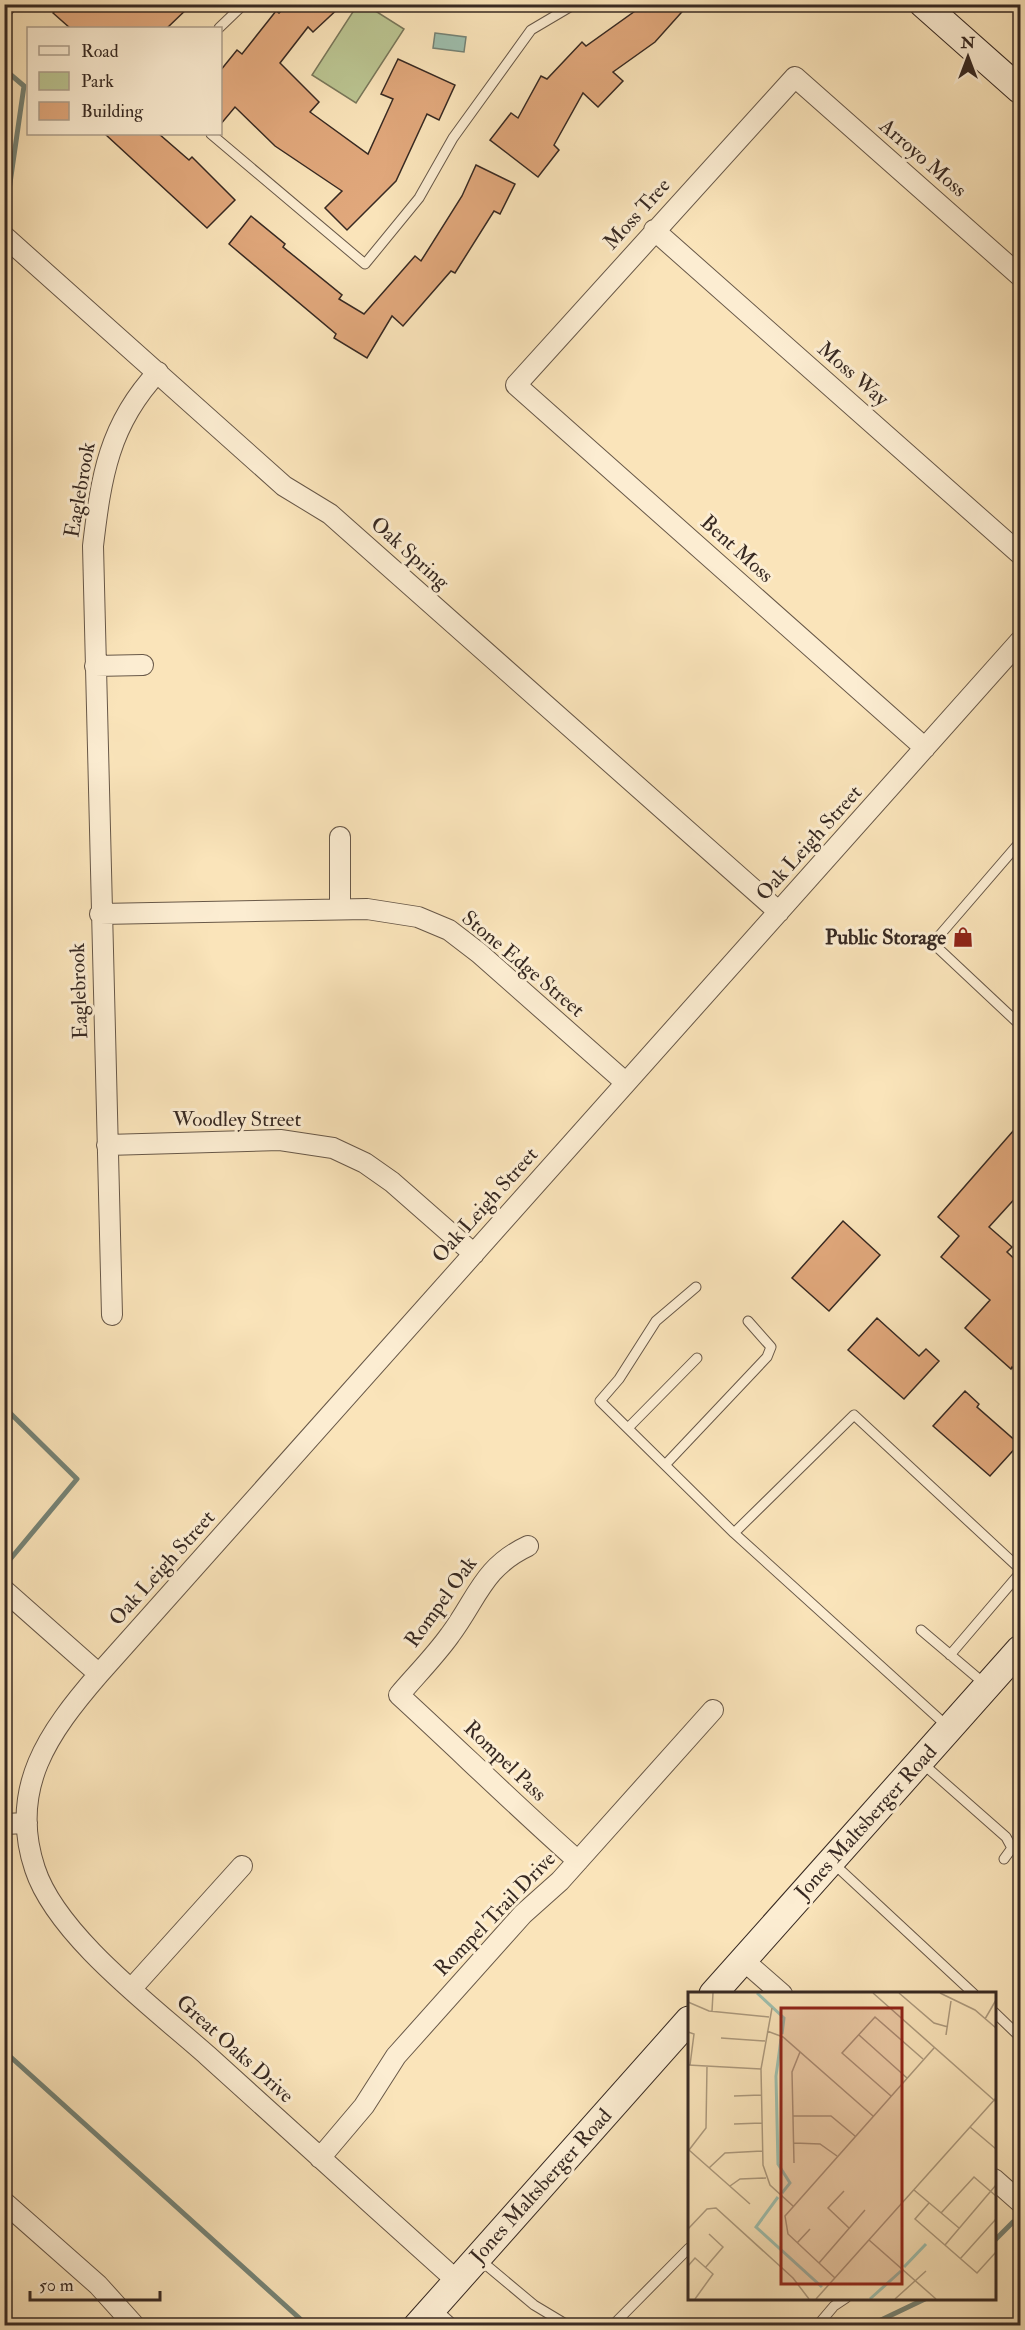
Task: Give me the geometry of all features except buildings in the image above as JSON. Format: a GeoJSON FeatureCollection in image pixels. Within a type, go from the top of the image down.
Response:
{"type":"FeatureCollection","features":[{"type":"Feature","properties":{"kind":"main road"},"geometry":{"type":"LineString","coordinates":[[923,4],[1020,90]]}},
{"type":"Feature","properties":{"kind":"main road","name":"Jones Maltsberger Road"},"geometry":{"type":"LineString","coordinates":[[716,1992],[1020,1650]]}},
{"type":"Feature","properties":{"kind":"main road","name":"Jones Maltsberger Road"},"geometry":{"type":"LineString","coordinates":[[425,2316],[688,2021]]}},
{"type":"Feature","properties":{"kind":"street","name":"Moss Tree"},"geometry":{"type":"LineString","coordinates":[[516,385],[795,77]]}},
{"type":"Feature","properties":{"kind":"street","name":"Arroyo Moss"},"geometry":{"type":"LineString","coordinates":[[795,77],[1020,276]]}},
{"type":"Feature","properties":{"kind":"street","name":"Moss Way"},"geometry":{"type":"LineString","coordinates":[[654,230],[1020,554]]}},
{"type":"Feature","properties":{"kind":"street","name":"Oak Spring"},"geometry":{"type":"LineString","coordinates":[[4,236],[284,486],[330,514],[779,912]]}},
{"type":"Feature","properties":{"kind":"street","name":"Eaglebrook"},"geometry":{"type":"LineString","coordinates":[[112,1315],[100,914],[93,546],[111,447],[131,403],[158,372]]}},
{"type":"Feature","properties":{"kind":"street","name":"Bent Moss"},"geometry":{"type":"LineString","coordinates":[[516,385],[925,748]]}},
{"type":"Feature","properties":{"kind":"street","name":"Oak Leigh Street"},"geometry":{"type":"LineString","coordinates":[[27,1823],[28,1794],[36,1762],[51,1734],[99,1674],[1020,640]]}},
{"type":"Feature","properties":{"kind":"street"},"geometry":{"type":"LineString","coordinates":[[96,666],[143,665]]}},
{"type":"Feature","properties":{"kind":"street"},"geometry":{"type":"LineString","coordinates":[[340,837],[340,909]]}},
{"type":"Feature","properties":{"kind":"street","name":"Stone Edge Street"},"geometry":{"type":"LineString","coordinates":[[100,914],[340,909],[401,912],[449,930],[479,953],[625,1083]]}},
{"type":"Feature","properties":{"kind":"street","name":"Woodley Street"},"geometry":{"type":"LineString","coordinates":[[107,1145],[280,1140],[333,1148],[365,1163],[392,1182],[474,1254]]}},
{"type":"Feature","properties":{"kind":"street","name":"Rompel Oak"},"geometry":{"type":"LineString","coordinates":[[399,1695],[452,1634],[491,1572],[515,1552],[528,1546]]}},
{"type":"Feature","properties":{"kind":"street"},"geometry":{"type":"LineString","coordinates":[[4,1590],[99,1674]]}},
{"type":"Feature","properties":{"kind":"street","name":"Rompel Pass"},"geometry":{"type":"LineString","coordinates":[[399,1695],[465,1755],[495,1787],[578,1861]]}},
{"type":"Feature","properties":{"kind":"street","name":"Rompel Trail Drive"},"geometry":{"type":"LineString","coordinates":[[320,2158],[359,2113],[396,2056],[523,1914],[560,1881],[713,1710]]}},
{"type":"Feature","properties":{"kind":"street"},"geometry":{"type":"LineString","coordinates":[[4,1824],[27,1823]]}},
{"type":"Feature","properties":{"kind":"street","name":"Great Oaks Drive"},"geometry":{"type":"LineString","coordinates":[[27,1823],[34,1867],[58,1914],[78,1938],[457,2280]]}},
{"type":"Feature","properties":{"kind":"street"},"geometry":{"type":"LineString","coordinates":[[132,1988],[242,1866]]}},
{"type":"Feature","properties":{"kind":"street"},"geometry":{"type":"LineString","coordinates":[[743,1960],[780,1992]]}},
{"type":"Feature","properties":{"kind":"street"},"geometry":{"type":"LineString","coordinates":[[995,2181],[1020,2202]]}},
{"type":"Feature","properties":{"kind":"street"},"geometry":{"type":"LineString","coordinates":[[4,2202],[98,2285],[135,2325]]}},
{"type":"Feature","properties":{"kind":"lane"},"geometry":{"type":"LineString","coordinates":[[4,15],[14,4]]}},
{"type":"Feature","properties":{"kind":"lane"},"geometry":{"type":"LineString","coordinates":[[220,27],[244,4]]}},
{"type":"Feature","properties":{"kind":"lane"},"geometry":{"type":"LineString","coordinates":[[212,135],[365,264],[419,198],[453,138],[531,30],[575,4]]}},
{"type":"Feature","properties":{"kind":"lane"},"geometry":{"type":"LineString","coordinates":[[1020,842],[939,936],[939,949],[1020,1025]]}},
{"type":"Feature","properties":{"kind":"lane"},"geometry":{"type":"LineString","coordinates":[[696,1287],[656,1321],[619,1379],[600,1401],[735,1533],[950,1728]]}},
{"type":"Feature","properties":{"kind":"lane"},"geometry":{"type":"LineString","coordinates":[[665,1465],[767,1357],[771,1347],[748,1322]]}},
{"type":"Feature","properties":{"kind":"lane"},"geometry":{"type":"LineString","coordinates":[[628,1428],[698,1358]]}},
{"type":"Feature","properties":{"kind":"lane"},"geometry":{"type":"LineString","coordinates":[[735,1533],[854,1415],[1020,1571],[950,1655]]}},
{"type":"Feature","properties":{"kind":"lane"},"geometry":{"type":"LineString","coordinates":[[921,1630],[988,1686]]}},
{"type":"Feature","properties":{"kind":"lane"},"geometry":{"type":"LineString","coordinates":[[920,1762],[1006,1837],[1012,1848],[1020,1855]]}},
{"type":"Feature","properties":{"kind":"lane"},"geometry":{"type":"LineString","coordinates":[[1004,1859],[1012,1848]]}},
{"type":"Feature","properties":{"kind":"lane"},"geometry":{"type":"LineString","coordinates":[[831,1862],[972,1992]]}},
{"type":"Feature","properties":{"kind":"lane"},"geometry":{"type":"LineString","coordinates":[[995,2014],[1020,2037]]}},
{"type":"Feature","properties":{"kind":"lane"},"geometry":{"type":"LineString","coordinates":[[612,2325],[688,2249]]}},
{"type":"Feature","properties":{"kind":"lane"},"geometry":{"type":"LineString","coordinates":[[478,2257],[534,2305],[569,2325]]}},
{"type":"Feature","properties":{"kind":"lane"},"geometry":{"type":"LineString","coordinates":[[817,2325],[834,2306],[843,2300]]}},
{"type":"Feature","properties":{"kind":"lane"},"geometry":{"type":"LineString","coordinates":[[425,2316],[455,2325]]}},
{"type":"Feature","properties":{"kind":"green space"},"geometry":{"type":"Polygon","coordinates":[[[358,4],[366,5],[404,29],[356,103],[312,75],[358,4]]]}},
{"type":"Feature","properties":{"kind":"shaded area"},"geometry":{"type":"Polygon","coordinates":[[[435,33],[466,37],[464,52],[433,48],[435,33]]]}},
{"type":"Feature","properties":{"kind":"waterway"},"geometry":{"type":"LineString","coordinates":[[4,69],[24,86],[5,218]]}},
{"type":"Feature","properties":{"kind":"waterway"},"geometry":{"type":"LineString","coordinates":[[4,1401],[8,1411],[77,1479],[7,1563]]}},
{"type":"Feature","properties":{"kind":"waterway"},"geometry":{"type":"LineString","coordinates":[[4,2051],[308,2326]]}},
{"type":"Feature","properties":{"kind":"waterway"},"geometry":{"type":"LineString","coordinates":[[995,2240],[1013,2222]]}},
{"type":"Feature","properties":{"kind":"waterway"},"geometry":{"type":"LineString","coordinates":[[876,2326],[881,2320],[923,2300]]}},
{"type":"Feature","properties":{"kind":"place","name":"Public Storage"},"geometry":{"type":"Point","coordinates":[963,937]}}]}
